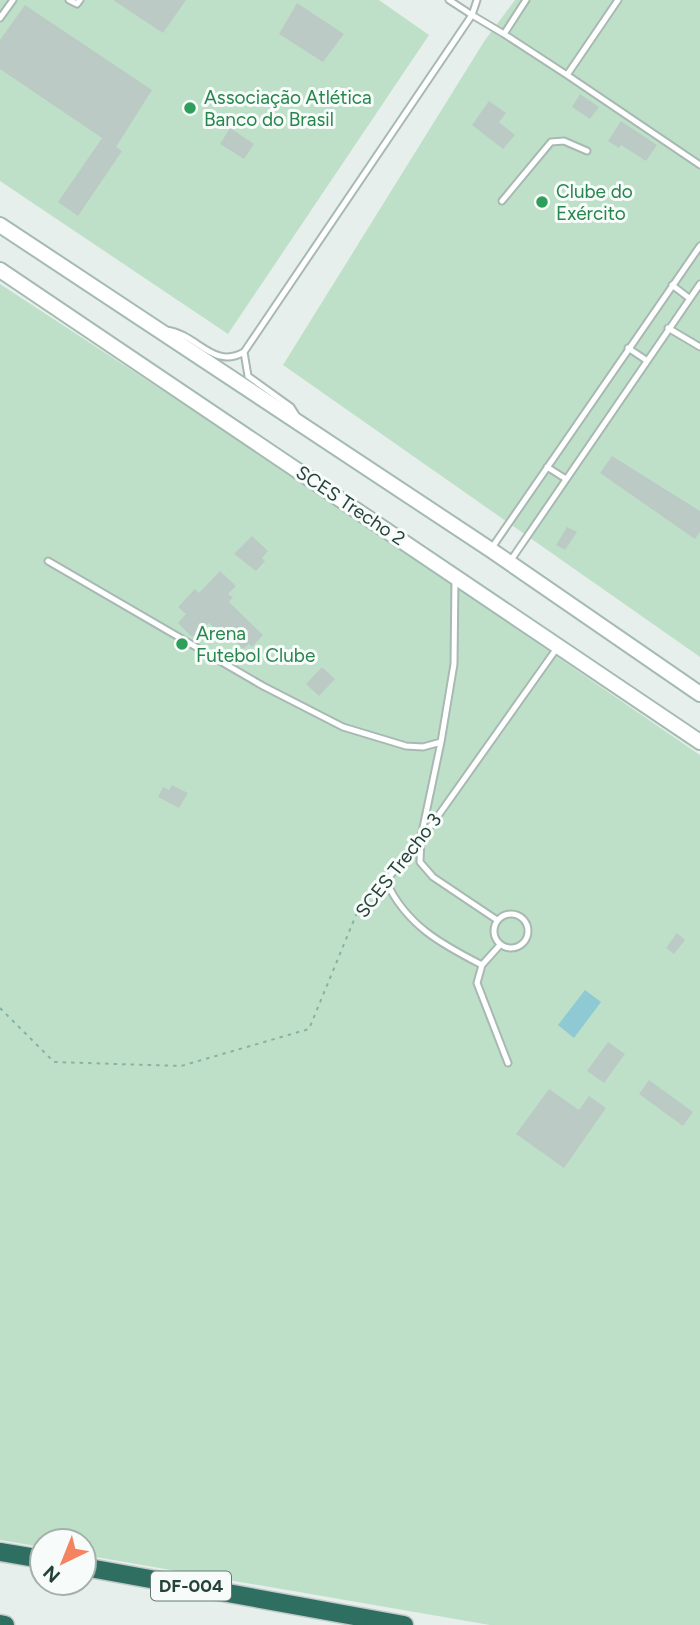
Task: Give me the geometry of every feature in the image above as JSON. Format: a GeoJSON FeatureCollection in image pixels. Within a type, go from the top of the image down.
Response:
{"type":"FeatureCollection","features":[{"type":"Feature","properties":{"kind":"highway"},"geometry":{"type":"LineString","coordinates":[[0,1552],[28,1557]]}},
{"type":"Feature","properties":{"kind":"highway","name":"DF-004"},"geometry":{"type":"LineString","coordinates":[[98,1570],[404,1625]]}},
{"type":"Feature","properties":{"kind":"highway"},"geometry":{"type":"LineString","coordinates":[[0,1624],[5,1625]]}},
{"type":"Feature","properties":{"kind":"main road","name":"SCES Trecho 2"},"geometry":{"type":"LineString","coordinates":[[0,225],[491,550],[700,694]]}},
{"type":"Feature","properties":{"kind":"main road","name":"SCES Trecho 2"},"geometry":{"type":"LineString","coordinates":[[0,270],[700,742]]}},
{"type":"Feature","properties":{"kind":"lane"},"geometry":{"type":"LineString","coordinates":[[0,18],[13,0]]}},
{"type":"Feature","properties":{"kind":"lane"},"geometry":{"type":"LineString","coordinates":[[69,0],[76,4],[80,0]]}},
{"type":"Feature","properties":{"kind":"lane"},"geometry":{"type":"LineString","coordinates":[[449,0],[567,75],[700,165]]}},
{"type":"Feature","properties":{"kind":"lane"},"geometry":{"type":"LineString","coordinates":[[244,352],[472,15],[477,0]]}},
{"type":"Feature","properties":{"kind":"lane"},"geometry":{"type":"LineString","coordinates":[[504,34],[526,0]]}},
{"type":"Feature","properties":{"kind":"lane"},"geometry":{"type":"LineString","coordinates":[[567,75],[618,0]]}},
{"type":"Feature","properties":{"kind":"lane"},"geometry":{"type":"LineString","coordinates":[[502,201],[551,142],[564,141],[587,150]]}},
{"type":"Feature","properties":{"kind":"lane"},"geometry":{"type":"LineString","coordinates":[[491,550],[700,246]]}},
{"type":"Feature","properties":{"kind":"lane"},"geometry":{"type":"LineString","coordinates":[[509,563],[700,284]]}},
{"type":"Feature","properties":{"kind":"lane"},"geometry":{"type":"LineString","coordinates":[[672,285],[689,298]]}},
{"type":"Feature","properties":{"kind":"lane","name":"SCES Trecho 2"},"geometry":{"type":"LineString","coordinates":[[156,328],[181,332],[218,358],[228,359],[244,352],[244,366],[248,376],[291,407],[301,425]]}},
{"type":"Feature","properties":{"kind":"lane"},"geometry":{"type":"LineString","coordinates":[[668,328],[700,347]]}},
{"type":"Feature","properties":{"kind":"lane"},"geometry":{"type":"LineString","coordinates":[[628,348],[646,360]]}},
{"type":"Feature","properties":{"kind":"lane"},"geometry":{"type":"LineString","coordinates":[[547,467],[566,479]]}},
{"type":"Feature","properties":{"kind":"lane"},"geometry":{"type":"LineString","coordinates":[[48,561],[241,673],[343,727],[406,746],[423,747],[441,741]]}},
{"type":"Feature","properties":{"kind":"lane"},"geometry":{"type":"LineString","coordinates":[[454,575],[454,664],[421,837],[420,862],[433,877],[497,920]]}},
{"type":"Feature","properties":{"kind":"lane","name":"SCES Trecho 3"},"geometry":{"type":"LineString","coordinates":[[386,881],[421,837],[559,646]]}},
{"type":"Feature","properties":{"kind":"lane"},"geometry":{"type":"LineString","coordinates":[[386,881],[396,902],[413,922],[436,942],[482,965]]}},
{"type":"Feature","properties":{"kind":"lane"},"geometry":{"type":"LineString","coordinates":[[509,914],[516,915],[526,923],[528,930],[525,942],[513,949],[500,945],[493,933],[497,920],[509,914]]}},
{"type":"Feature","properties":{"kind":"lane"},"geometry":{"type":"LineString","coordinates":[[500,945],[482,965],[477,983],[508,1063]]}},
{"type":"Feature","properties":{"kind":"path","name":"SCES Trecho 3"},"geometry":{"type":"LineString","coordinates":[[0,1008],[54,1062],[181,1066],[309,1029],[356,915],[386,881]]}},
{"type":"Feature","properties":{"kind":"green space","name":"Associação Atlética Banco do Brasil"},"geometry":{"type":"Polygon","coordinates":[[[0,0],[379,0],[429,35],[228,334],[0,181],[0,0]]]}},
{"type":"Feature","properties":{"kind":"green space","name":"Clube do Exército"},"geometry":{"type":"Polygon","coordinates":[[[515,0],[700,0],[700,657],[283,365],[485,40],[515,0]]]}},
{"type":"Feature","properties":{"kind":"green space"},"geometry":{"type":"Polygon","coordinates":[[[0,284],[292,475],[700,755],[700,1625],[490,1625],[98,1557],[98,1527],[28,1527],[28,1545],[0,1540],[0,284]]]}},
{"type":"Feature","properties":{"kind":"water"},"geometry":{"type":"Polygon","coordinates":[[[585,990],[601,1002],[574,1038],[558,1025],[585,990]]]}},
{"type":"Feature","properties":{"kind":"building"},"geometry":{"type":"Polygon","coordinates":[[[113,0],[186,0],[163,33],[113,0]]]}},
{"type":"Feature","properties":{"kind":"building"},"geometry":{"type":"Polygon","coordinates":[[[297,3],[344,34],[323,62],[279,34],[297,3]]]}},
{"type":"Feature","properties":{"kind":"building"},"geometry":{"type":"Polygon","coordinates":[[[25,5],[152,90],[116,147],[122,151],[78,216],[58,202],[102,138],[0,69],[0,40],[25,5]]]}},
{"type":"Feature","properties":{"kind":"building"},"geometry":{"type":"Polygon","coordinates":[[[580,94],[599,107],[590,119],[572,107],[580,94]]]}},
{"type":"Feature","properties":{"kind":"building"},"geometry":{"type":"Polygon","coordinates":[[[489,101],[506,113],[499,122],[515,135],[503,149],[472,125],[489,101]]]}},
{"type":"Feature","properties":{"kind":"building"},"geometry":{"type":"Polygon","coordinates":[[[621,121],[657,145],[646,161],[621,145],[619,148],[608,141],[621,121]]]}},
{"type":"Feature","properties":{"kind":"building"},"geometry":{"type":"Polygon","coordinates":[[[230,128],[254,144],[244,159],[220,144],[230,128]]]}},
{"type":"Feature","properties":{"kind":"building"},"geometry":{"type":"Polygon","coordinates":[[[612,456],[700,511],[700,532],[695,539],[600,473],[612,456]]]}},
{"type":"Feature","properties":{"kind":"building"},"geometry":{"type":"Polygon","coordinates":[[[567,527],[577,532],[565,550],[556,545],[567,527]]]}},
{"type":"Feature","properties":{"kind":"building"},"geometry":{"type":"Polygon","coordinates":[[[252,536],[268,551],[262,558],[265,561],[256,571],[234,554],[252,536]]]}},
{"type":"Feature","properties":{"kind":"building"},"geometry":{"type":"Polygon","coordinates":[[[220,571],[236,586],[228,594],[233,597],[229,602],[263,635],[252,647],[249,644],[243,649],[225,632],[222,635],[209,623],[192,637],[178,623],[186,614],[178,607],[195,589],[199,593],[220,571]]]}},
{"type":"Feature","properties":{"kind":"building"},"geometry":{"type":"Polygon","coordinates":[[[322,667],[335,679],[319,696],[306,684],[322,667]]]}},
{"type":"Feature","properties":{"kind":"building"},"geometry":{"type":"Polygon","coordinates":[[[172,785],[188,793],[179,808],[158,797],[163,787],[169,790],[172,785]]]}},
{"type":"Feature","properties":{"kind":"building"},"geometry":{"type":"Polygon","coordinates":[[[677,933],[685,940],[674,954],[666,948],[677,933]]]}},
{"type":"Feature","properties":{"kind":"building"},"geometry":{"type":"Polygon","coordinates":[[[608,1042],[625,1054],[604,1083],[587,1071],[608,1042]]]}},
{"type":"Feature","properties":{"kind":"building"},"geometry":{"type":"Polygon","coordinates":[[[649,1080],[693,1112],[683,1126],[639,1094],[649,1080]]]}},
{"type":"Feature","properties":{"kind":"building"},"geometry":{"type":"Polygon","coordinates":[[[549,1089],[579,1110],[589,1096],[606,1108],[564,1168],[516,1134],[549,1089]]]}},
{"type":"Feature","properties":{"kind":"place","name":"Associação Atlética Banco do Brasil"},"geometry":{"type":"Point","coordinates":[190,108]}},
{"type":"Feature","properties":{"kind":"place","name":"Clube do Exército"},"geometry":{"type":"Point","coordinates":[542,202]}},
{"type":"Feature","properties":{"kind":"place","name":"Arena Futebol Clube"},"geometry":{"type":"Point","coordinates":[182,644]}}]}
